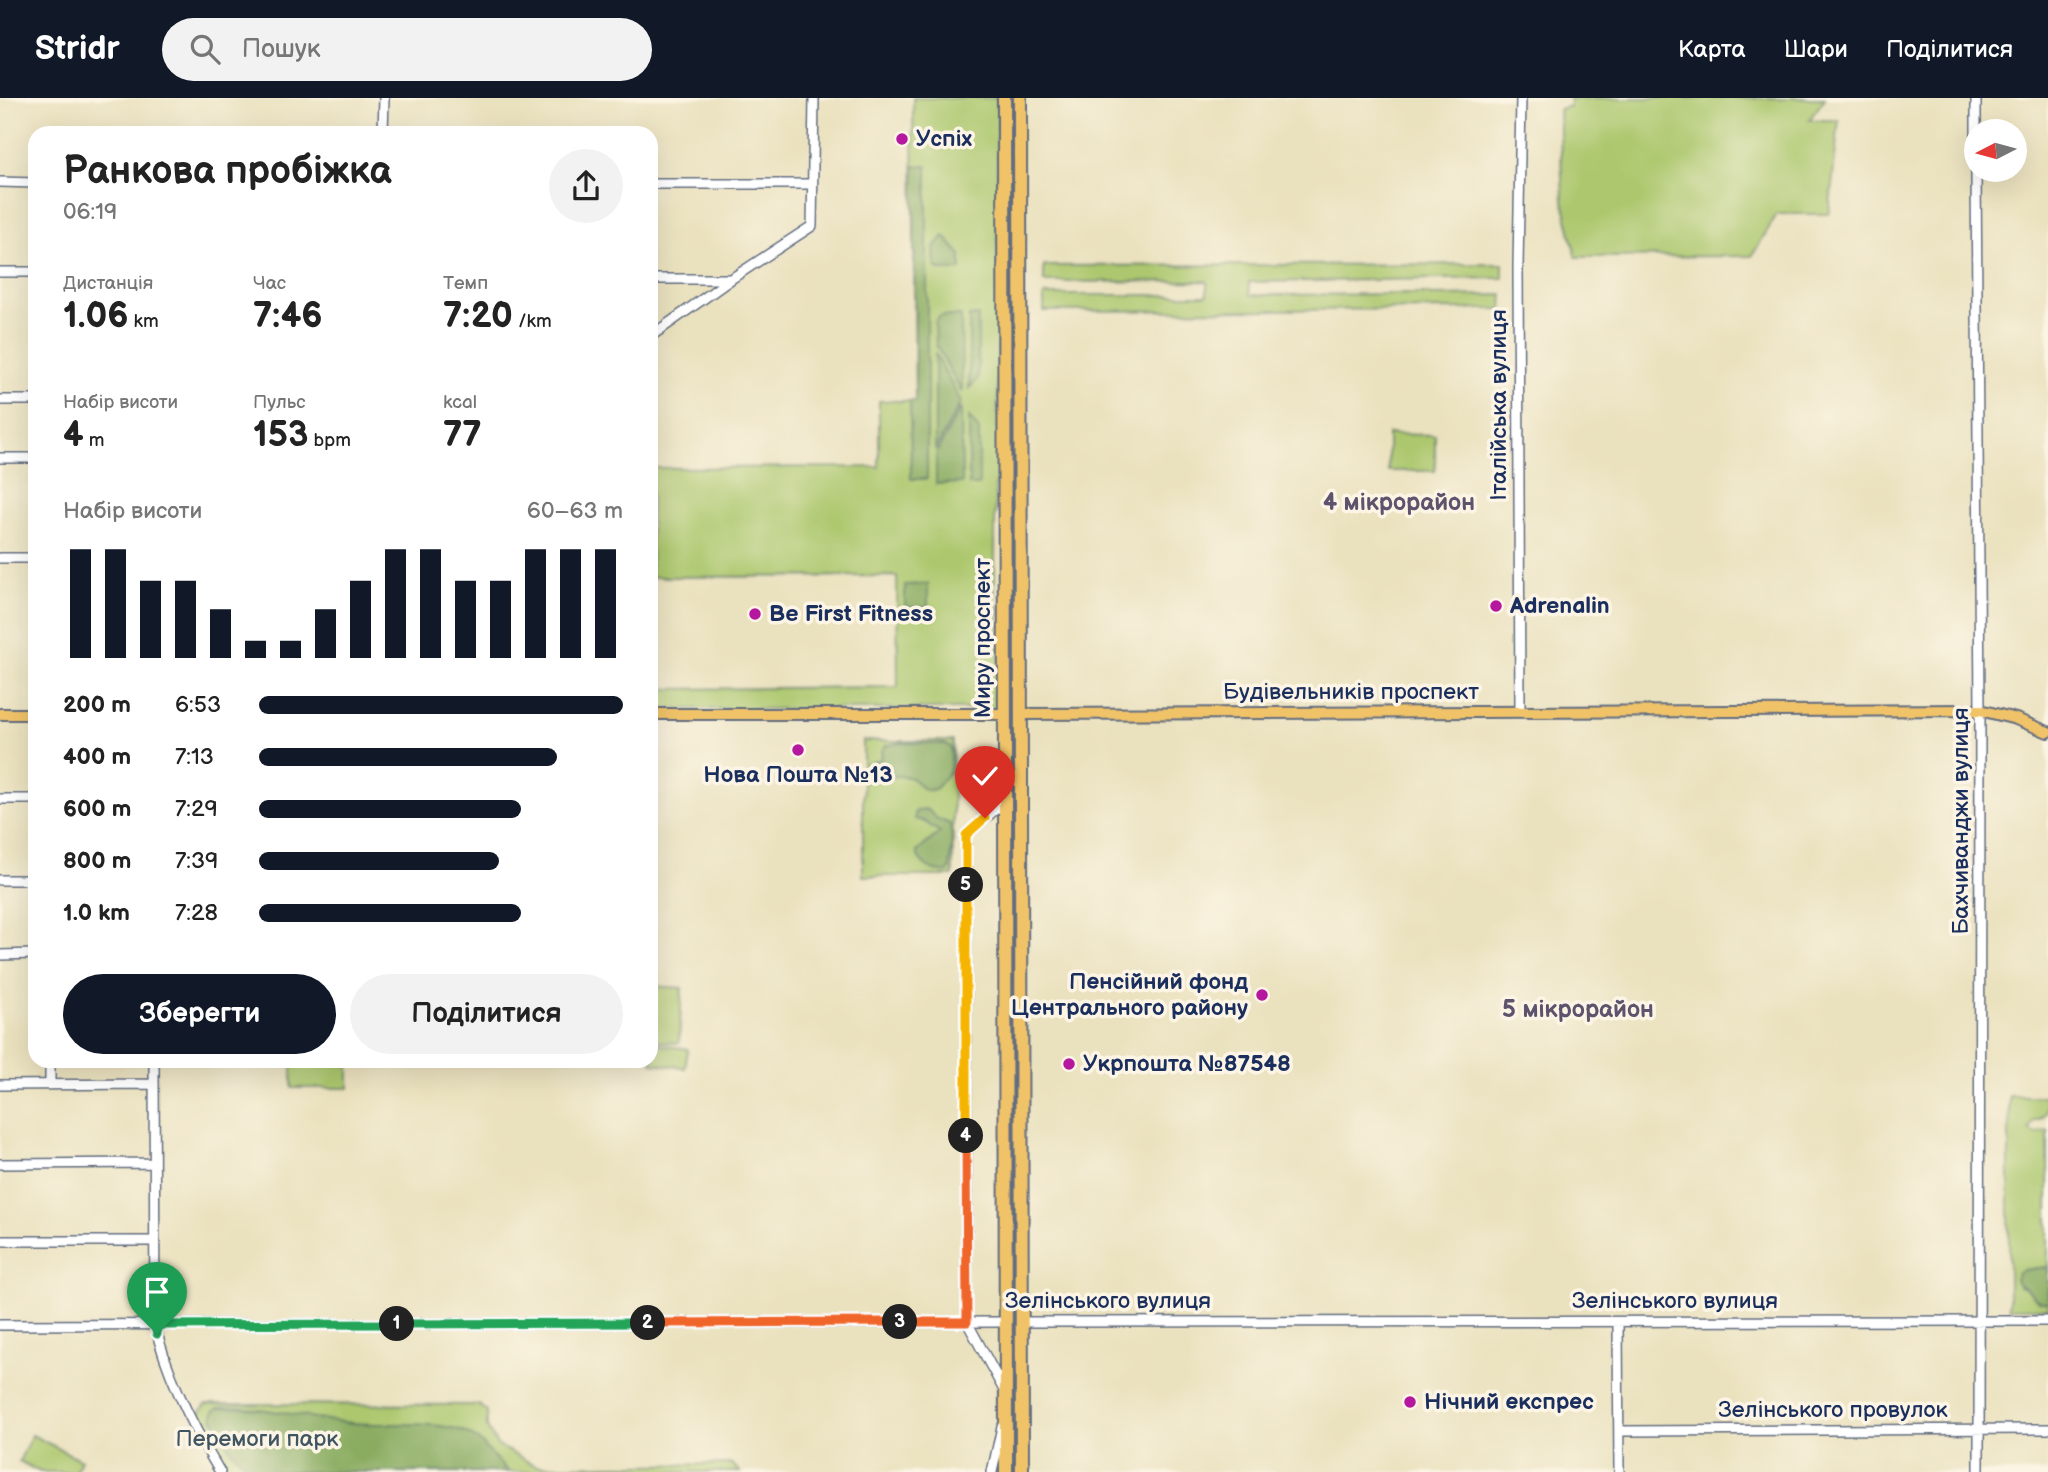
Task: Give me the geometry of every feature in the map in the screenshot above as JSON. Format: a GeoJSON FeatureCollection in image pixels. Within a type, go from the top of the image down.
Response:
{"type":"FeatureCollection","features":[{"type":"Feature","properties":{"kind":"highway","name":"Миру проспект"},"geometry":{"type":"LineString","coordinates":[[1004,98],[1006,1472]]}},
{"type":"Feature","properties":{"kind":"highway","name":"Миру проспект"},"geometry":{"type":"LineString","coordinates":[[1020,98],[1022,1472]]}},
{"type":"Feature","properties":{"kind":"highway","name":"Будівельників проспект"},"geometry":{"type":"LineString","coordinates":[[1004,714],[1021,714]]}},
{"type":"Feature","properties":{"kind":"highway","name":"Зелінського вулиця"},"geometry":{"type":"LineString","coordinates":[[1005,1322],[1022,1322]]}},
{"type":"Feature","properties":{"kind":"main road","name":"Будівельників проспект"},"geometry":{"type":"LineString","coordinates":[[1021,714],[1980,710],[2017,719],[2048,732]]}},
{"type":"Feature","properties":{"kind":"main road"},"geometry":{"type":"LineString","coordinates":[[0,714],[28,714]]}},
{"type":"Feature","properties":{"kind":"main road","name":"Будівельників проспект"},"geometry":{"type":"LineString","coordinates":[[658,714],[1004,714]]}},
{"type":"Feature","properties":{"kind":"street"},"geometry":{"type":"LineString","coordinates":[[383,126],[384,98]]}},
{"type":"Feature","properties":{"kind":"street"},"geometry":{"type":"LineString","coordinates":[[658,332],[731,279],[812,226],[814,98]]}},
{"type":"Feature","properties":{"kind":"street","name":"Італійська вулиця"},"geometry":{"type":"LineString","coordinates":[[1520,712],[1518,267],[1521,98]]}},
{"type":"Feature","properties":{"kind":"street"},"geometry":{"type":"LineString","coordinates":[[1976,98],[1976,119]]}},
{"type":"Feature","properties":{"kind":"street"},"geometry":{"type":"LineString","coordinates":[[0,182],[28,183]]}},
{"type":"Feature","properties":{"kind":"street","name":"Бахчиванджи вулиця"},"geometry":{"type":"LineString","coordinates":[[1976,182],[1980,710],[1979,1472]]}},
{"type":"Feature","properties":{"kind":"street"},"geometry":{"type":"LineString","coordinates":[[658,184],[812,184]]}},
{"type":"Feature","properties":{"kind":"street"},"geometry":{"type":"LineString","coordinates":[[0,272],[28,272]]}},
{"type":"Feature","properties":{"kind":"street"},"geometry":{"type":"LineString","coordinates":[[658,279],[731,279]]}},
{"type":"Feature","properties":{"kind":"street"},"geometry":{"type":"LineString","coordinates":[[0,400],[28,400]]}},
{"type":"Feature","properties":{"kind":"street"},"geometry":{"type":"LineString","coordinates":[[0,458],[28,458]]}},
{"type":"Feature","properties":{"kind":"street"},"geometry":{"type":"LineString","coordinates":[[0,558],[28,558]]}},
{"type":"Feature","properties":{"kind":"street"},"geometry":{"type":"LineString","coordinates":[[0,799],[28,799]]}},
{"type":"Feature","properties":{"kind":"street"},"geometry":{"type":"LineString","coordinates":[[1005,801],[966,835],[967,1322],[1005,1394]]}},
{"type":"Feature","properties":{"kind":"street"},"geometry":{"type":"LineString","coordinates":[[0,880],[28,880]]}},
{"type":"Feature","properties":{"kind":"street"},"geometry":{"type":"LineString","coordinates":[[0,955],[28,954]]}},
{"type":"Feature","properties":{"kind":"street"},"geometry":{"type":"LineString","coordinates":[[50,1068],[50,1085]]}},
{"type":"Feature","properties":{"kind":"street"},"geometry":{"type":"LineString","coordinates":[[153,1068],[155,1325],[175,1383],[220,1472]]}},
{"type":"Feature","properties":{"kind":"street"},"geometry":{"type":"LineString","coordinates":[[0,1085],[154,1084]]}},
{"type":"Feature","properties":{"kind":"street"},"geometry":{"type":"LineString","coordinates":[[0,1164],[154,1163]]}},
{"type":"Feature","properties":{"kind":"street"},"geometry":{"type":"LineString","coordinates":[[0,1241],[155,1241]]}},
{"type":"Feature","properties":{"kind":"street","name":"Зелінського вулиця"},"geometry":{"type":"LineString","coordinates":[[1022,1322],[2048,1321]]}},
{"type":"Feature","properties":{"kind":"street","name":"Зелінського вулиця"},"geometry":{"type":"LineString","coordinates":[[0,1325],[1005,1322]]}},
{"type":"Feature","properties":{"kind":"street"},"geometry":{"type":"LineString","coordinates":[[1618,1322],[1619,1472]]}},
{"type":"Feature","properties":{"kind":"street"},"geometry":{"type":"LineString","coordinates":[[992,1472],[1005,1411]]}},
{"type":"Feature","properties":{"kind":"street","name":"Зелінського провулок"},"geometry":{"type":"LineString","coordinates":[[1619,1431],[2048,1429]]}},
{"type":"Feature","properties":{"kind":"green space"},"geometry":{"type":"Polygon","coordinates":[[[913,98],[997,98],[998,481],[995,483],[995,606],[999,607],[999,709],[658,709],[658,689],[898,687],[897,576],[658,577],[658,468],[879,467],[879,401],[915,401],[913,98]]]}},
{"type":"Feature","properties":{"kind":"green space"},"geometry":{"type":"Polygon","coordinates":[[[1570,98],[1825,98],[1809,120],[1839,120],[1829,214],[1777,214],[1752,256],[1576,257],[1563,200],[1559,109],[1570,106],[1570,98]]]}},
{"type":"Feature","properties":{"kind":"green space"},"geometry":{"type":"Polygon","coordinates":[[[914,166],[927,166],[927,479],[911,479],[910,401],[915,401],[914,166]]]}},
{"type":"Feature","properties":{"kind":"green space"},"geometry":{"type":"Polygon","coordinates":[[[944,236],[961,255],[961,270],[939,270],[935,266],[934,247],[944,236]]]}},
{"type":"Feature","properties":{"kind":"green space"},"geometry":{"type":"Polygon","coordinates":[[[1503,264],[1503,278],[1249,282],[1250,295],[1503,295],[1502,309],[1044,311],[1044,295],[1207,295],[1207,281],[1044,282],[1044,266],[1503,264]]]}},
{"type":"Feature","properties":{"kind":"green space"},"geometry":{"type":"Polygon","coordinates":[[[940,316],[961,316],[962,393],[936,345],[935,322],[940,316]]]}},
{"type":"Feature","properties":{"kind":"green space"},"geometry":{"type":"Polygon","coordinates":[[[978,316],[978,379],[969,388],[969,317],[978,316]]]}},
{"type":"Feature","properties":{"kind":"green space"},"geometry":{"type":"Polygon","coordinates":[[[935,353],[961,402],[935,450],[935,353]]]}},
{"type":"Feature","properties":{"kind":"green space"},"geometry":{"type":"Polygon","coordinates":[[[961,407],[962,483],[936,484],[936,454],[961,407]]]}},
{"type":"Feature","properties":{"kind":"green space"},"geometry":{"type":"Polygon","coordinates":[[[969,417],[979,430],[979,485],[969,485],[969,417]]]}},
{"type":"Feature","properties":{"kind":"green space"},"geometry":{"type":"Polygon","coordinates":[[[1388,434],[1435,435],[1435,471],[1388,471],[1388,434]]]}},
{"type":"Feature","properties":{"kind":"green space"},"geometry":{"type":"Polygon","coordinates":[[[928,584],[928,608],[905,607],[905,585],[928,584]]]}},
{"type":"Feature","properties":{"kind":"green space"},"geometry":{"type":"Polygon","coordinates":[[[863,741],[953,741],[953,876],[863,876],[863,741]]]}},
{"type":"Feature","properties":{"kind":"green space"},"geometry":{"type":"Polygon","coordinates":[[[900,743],[950,746],[950,772],[937,788],[927,790],[908,777],[877,776],[868,772],[867,764],[881,759],[885,746],[900,743]]]}},
{"type":"Feature","properties":{"kind":"green space"},"geometry":{"type":"Polygon","coordinates":[[[924,809],[950,824],[952,836],[948,872],[929,867],[918,856],[917,852],[940,832],[915,819],[915,812],[924,809]]]}},
{"type":"Feature","properties":{"kind":"green space"},"geometry":{"type":"Polygon","coordinates":[[[658,986],[682,988],[679,1043],[658,1042],[658,986]]]}},
{"type":"Feature","properties":{"kind":"green space"},"geometry":{"type":"Polygon","coordinates":[[[658,1044],[688,1049],[685,1068],[658,1064],[658,1044]]]}},
{"type":"Feature","properties":{"kind":"green space"},"geometry":{"type":"Polygon","coordinates":[[[292,1068],[349,1068],[349,1088],[292,1088],[292,1068]]]}},
{"type":"Feature","properties":{"kind":"green space"},"geometry":{"type":"Polygon","coordinates":[[[2009,1096],[2048,1096],[2046,1113],[2033,1122],[2029,1130],[2035,1134],[2048,1130],[2048,1267],[2023,1270],[2019,1286],[2028,1289],[2041,1302],[2048,1302],[2048,1308],[2009,1308],[2009,1096]]]}},
{"type":"Feature","properties":{"kind":"green space"},"geometry":{"type":"Polygon","coordinates":[[[2048,1267],[2048,1302],[2039,1301],[2015,1280],[2017,1274],[2023,1270],[2048,1267]]]}},
{"type":"Feature","properties":{"kind":"green space","name":"Перемоги парк"},"geometry":{"type":"Polygon","coordinates":[[[206,1404],[479,1405],[487,1412],[487,1427],[497,1445],[536,1466],[732,1464],[740,1472],[229,1472],[199,1414],[206,1404]]]}},
{"type":"Feature","properties":{"kind":"green space","name":"Перемоги парк"},"geometry":{"type":"Polygon","coordinates":[[[218,1408],[251,1408],[352,1423],[453,1428],[478,1440],[509,1472],[260,1472],[237,1457],[226,1442],[213,1417],[218,1408]]]}},
{"type":"Feature","properties":{"kind":"green space"},"geometry":{"type":"Polygon","coordinates":[[[32,1435],[81,1460],[75,1472],[40,1472],[19,1461],[32,1435]]]}},
{"type":"Feature","properties":{"kind":"place","name":"Успіх"},"geometry":{"type":"Point","coordinates":[902,139]}},
{"type":"Feature","properties":{"kind":"place","name":"Adrenalin"},"geometry":{"type":"Point","coordinates":[1496,606]}},
{"type":"Feature","properties":{"kind":"place","name":"Be First Fitness"},"geometry":{"type":"Point","coordinates":[755,614]}},
{"type":"Feature","properties":{"kind":"place","name":"Нова Пошта №13"},"geometry":{"type":"Point","coordinates":[798,750]}},
{"type":"Feature","properties":{"kind":"place","name":"Пенсійний фонд Центрального району"},"geometry":{"type":"Point","coordinates":[1262,995]}},
{"type":"Feature","properties":{"kind":"place","name":"Укрпошта №87548"},"geometry":{"type":"Point","coordinates":[1069,1064]}},
{"type":"Feature","properties":{"kind":"place","name":"Нічний експрес"},"geometry":{"type":"Point","coordinates":[1410,1402]}},
{"type":"Feature","properties":{"kind":"district","name":"4 мікрорайон"},"geometry":{"type":"Point","coordinates":[1399,502]}},
{"type":"Feature","properties":{"kind":"district","name":"5 мікрорайон"},"geometry":{"type":"Point","coordinates":[1578,1009]}},
{"type":"Feature","properties":{"kind":"route"},"geometry":{"type":"LineString","coordinates":[[157,1334],[155,1325],[967,1322],[966,835],[985,818]]}}]}
